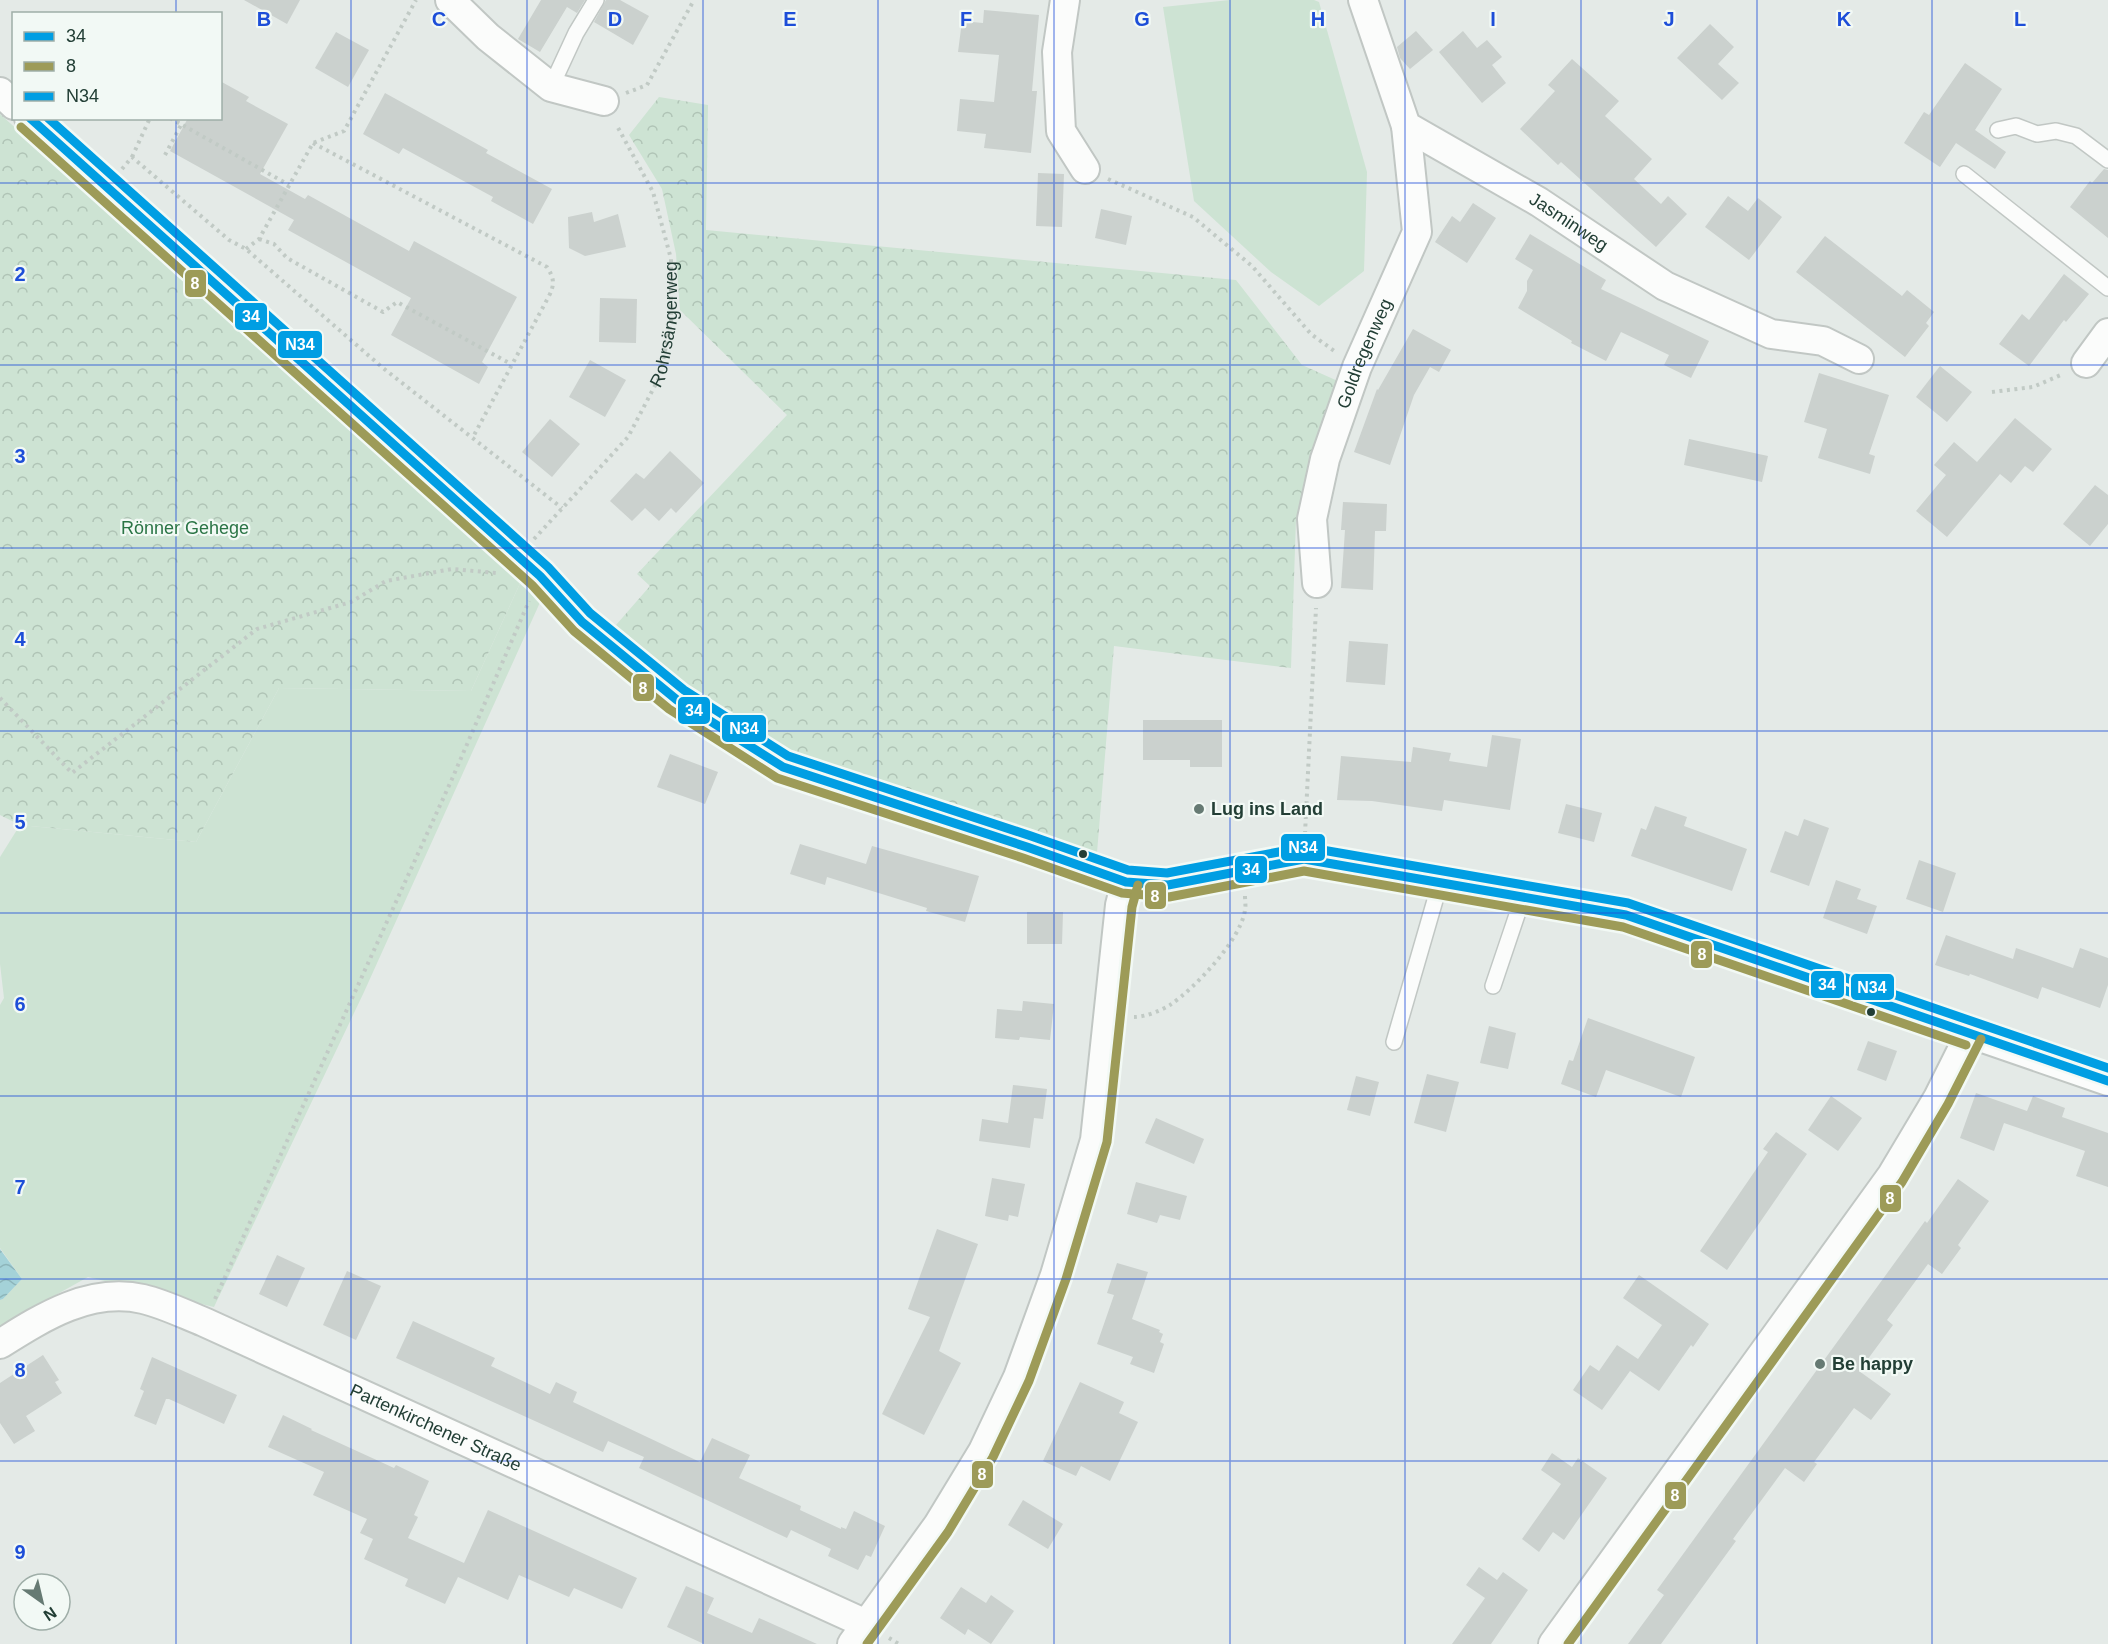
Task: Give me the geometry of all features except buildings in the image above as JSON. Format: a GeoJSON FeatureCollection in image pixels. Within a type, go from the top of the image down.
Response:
{"type":"FeatureCollection","features":[{"type":"Feature","properties":{"kind":"street"},"geometry":{"type":"LineString","coordinates":[[450,0],[488,37],[551,87],[604,101]]}},
{"type":"Feature","properties":{"kind":"street"},"geometry":{"type":"LineString","coordinates":[[1065,0],[1057,52],[1061,132],[1085,168]]}},
{"type":"Feature","properties":{"kind":"street"},"geometry":{"type":"LineString","coordinates":[[1363,0],[1406,126]]}},
{"type":"Feature","properties":{"kind":"street"},"geometry":{"type":"LineString","coordinates":[[0,92],[12,103]]}},
{"type":"Feature","properties":{"kind":"street"},"geometry":{"type":"LineString","coordinates":[[30,120],[512,565],[540,576],[582,622],[677,700],[783,767],[1126,882],[1168,885],[1304,859],[1626,915],[2108,1082]]}},
{"type":"Feature","properties":{"kind":"street","name":"Jasminweg"},"geometry":{"type":"LineString","coordinates":[[1406,126],[1539,202],[1665,286],[1771,334],[1823,341],[1858,359]]}},
{"type":"Feature","properties":{"kind":"street","name":"Goldregenweg"},"geometry":{"type":"LineString","coordinates":[[1317,583],[1312,519],[1325,459],[1357,367],[1417,232],[1406,126]]}},
{"type":"Feature","properties":{"kind":"street"},"geometry":{"type":"LineString","coordinates":[[2086,363],[2108,333]]}},
{"type":"Feature","properties":{"kind":"street"},"geometry":{"type":"LineString","coordinates":[[859,1634],[938,1525],[983,1451],[1018,1377],[1055,1275],[1095,1140],[1120,905],[1126,882]]}},
{"type":"Feature","properties":{"kind":"street"},"geometry":{"type":"LineString","coordinates":[[1553,1644],[1892,1174],[1938,1098],[1970,1034]]}},
{"type":"Feature","properties":{"kind":"street","name":"Partenkirchener Straße"},"geometry":{"type":"LineString","coordinates":[[0,1344],[41,1318],[75,1302],[111,1296],[143,1299],[204,1322],[859,1634]]}},
{"type":"Feature","properties":{"kind":"lane"},"geometry":{"type":"LineString","coordinates":[[551,87],[576,33],[596,0]]}},
{"type":"Feature","properties":{"kind":"lane"},"geometry":{"type":"LineString","coordinates":[[1998,130],[2016,126],[2037,134],[2056,131],[2076,136],[2108,160]]}},
{"type":"Feature","properties":{"kind":"lane"},"geometry":{"type":"LineString","coordinates":[[1964,174],[2108,288]]}},
{"type":"Feature","properties":{"kind":"lane"},"geometry":{"type":"LineString","coordinates":[[1394,1042],[1440,883]]}},
{"type":"Feature","properties":{"kind":"lane"},"geometry":{"type":"LineString","coordinates":[[1493,986],[1523,897]]}},
{"type":"Feature","properties":{"kind":"path"},"geometry":{"type":"LineString","coordinates":[[246,249],[259,239],[313,143],[344,131],[416,0]]}},
{"type":"Feature","properties":{"kind":"path"},"geometry":{"type":"LineString","coordinates":[[604,101],[647,85],[694,0]]}},
{"type":"Feature","properties":{"kind":"path","name":"Rohrsängerweg"},"geometry":{"type":"LineString","coordinates":[[512,565],[628,437],[660,376],[671,321],[671,259],[653,192],[604,101]]}},
{"type":"Feature","properties":{"kind":"path"},"geometry":{"type":"LineString","coordinates":[[105,188],[132,157],[149,120]]}},
{"type":"Feature","properties":{"kind":"path"},"geometry":{"type":"LineString","coordinates":[[174,120],[289,185]]}},
{"type":"Feature","properties":{"kind":"path"},"geometry":{"type":"LineString","coordinates":[[165,155],[181,124]]}},
{"type":"Feature","properties":{"kind":"path"},"geometry":{"type":"LineString","coordinates":[[313,143],[547,267],[553,276],[554,286],[473,437]]}},
{"type":"Feature","properties":{"kind":"path"},"geometry":{"type":"LineString","coordinates":[[132,157],[229,240],[246,249],[383,368],[562,508]]}},
{"type":"Feature","properties":{"kind":"path"},"geometry":{"type":"LineString","coordinates":[[1085,168],[1193,217],[1252,266],[1311,334],[1357,367]]}},
{"type":"Feature","properties":{"kind":"path"},"geometry":{"type":"LineString","coordinates":[[259,239],[274,244],[287,258],[383,312],[397,302],[511,364]]}},
{"type":"Feature","properties":{"kind":"path"},"geometry":{"type":"LineString","coordinates":[[1992,392],[2033,387],[2086,363]]}},
{"type":"Feature","properties":{"kind":"path"},"geometry":{"type":"LineString","coordinates":[[0,698],[72,773],[257,629],[351,602],[386,581],[452,569],[512,565]]}},
{"type":"Feature","properties":{"kind":"path"},"geometry":{"type":"LineString","coordinates":[[1304,859],[1317,583]]}},
{"type":"Feature","properties":{"kind":"path"},"geometry":{"type":"LineString","coordinates":[[204,1322],[452,779],[529,601]]}},
{"type":"Feature","properties":{"kind":"path"},"geometry":{"type":"LineString","coordinates":[[1109,1020],[1141,1017],[1169,1006],[1203,978],[1230,943],[1245,912],[1245,871]]}},
{"type":"Feature","properties":{"kind":"green space"},"geometry":{"type":"Polygon","coordinates":[[[1230,0],[1314,0],[1319,2],[1367,172],[1364,271],[1319,306],[1271,272],[1194,201],[1163,7],[1230,0]]]}},
{"type":"Feature","properties":{"kind":"green space"},"geometry":{"type":"Polygon","coordinates":[[[659,97],[708,105],[706,230],[1236,280],[1302,365],[1340,382],[1296,519],[1291,668],[1114,646],[1097,853],[790,751],[687,685],[616,625],[650,586],[637,574],[787,415],[680,310],[676,254],[662,189],[629,135],[659,97]]]}},
{"type":"Feature","properties":{"kind":"green space","name":"Rönner Gehege"},"geometry":{"type":"Polygon","coordinates":[[[0,114],[522,579],[471,691],[279,688],[196,842],[20,825],[0,815],[0,114]]]}},
{"type":"Feature","properties":{"kind":"green space"},"geometry":{"type":"Polygon","coordinates":[[[522,579],[542,598],[364,992],[214,1307],[88,1277],[0,1326],[0,1300],[22,1279],[0,1248],[0,1005],[4,998],[0,964],[0,857],[20,825],[196,842],[279,688],[471,691],[522,579]]]}},
{"type":"Feature","properties":{"kind":"water"},"geometry":{"type":"Polygon","coordinates":[[[0,1249],[22,1279],[0,1300],[0,1249]]]}},
{"type":"Feature","properties":{"kind":"transit line","name":"34"},"geometry":{"type":"LineString","coordinates":[[32,120],[540,576],[582,622],[677,700],[783,767],[1126,882],[1168,885],[1304,859],[1626,915],[2108,1081]]}},
{"type":"Feature","properties":{"kind":"transit line","name":"N34"},"geometry":{"type":"LineString","coordinates":[[50,120],[548,567],[590,613],[684,690],[788,756],[1128,870],[1167,873],[1305,847],[1628,903],[2108,1068]]}},
{"type":"Feature","properties":{"kind":"transit line","name":"8"},"geometry":{"type":"LineString","coordinates":[[21,127],[532,585],[574,631],[669,709],[777,778],[1023,858],[1122,893],[1169,897],[1304,871],[1623,927],[1966,1045]]}},
{"type":"Feature","properties":{"kind":"transit line","name":"8"},"geometry":{"type":"LineString","coordinates":[[867,1644],[948,1532],[993,1457],[1029,1381],[1066,1279],[1107,1142],[1132,907],[1138,885]]}},
{"type":"Feature","properties":{"kind":"transit line","name":"8"},"geometry":{"type":"LineString","coordinates":[[1568,1644],[1902,1182],[1948,1104],[1981,1039]]}},
{"type":"Feature","properties":{"kind":"place","name":"Lug ins Land"},"geometry":{"type":"Point","coordinates":[1199,809]}},
{"type":"Feature","properties":{"kind":"place","name":"Be happy"},"geometry":{"type":"Point","coordinates":[1820,1364]}}]}
